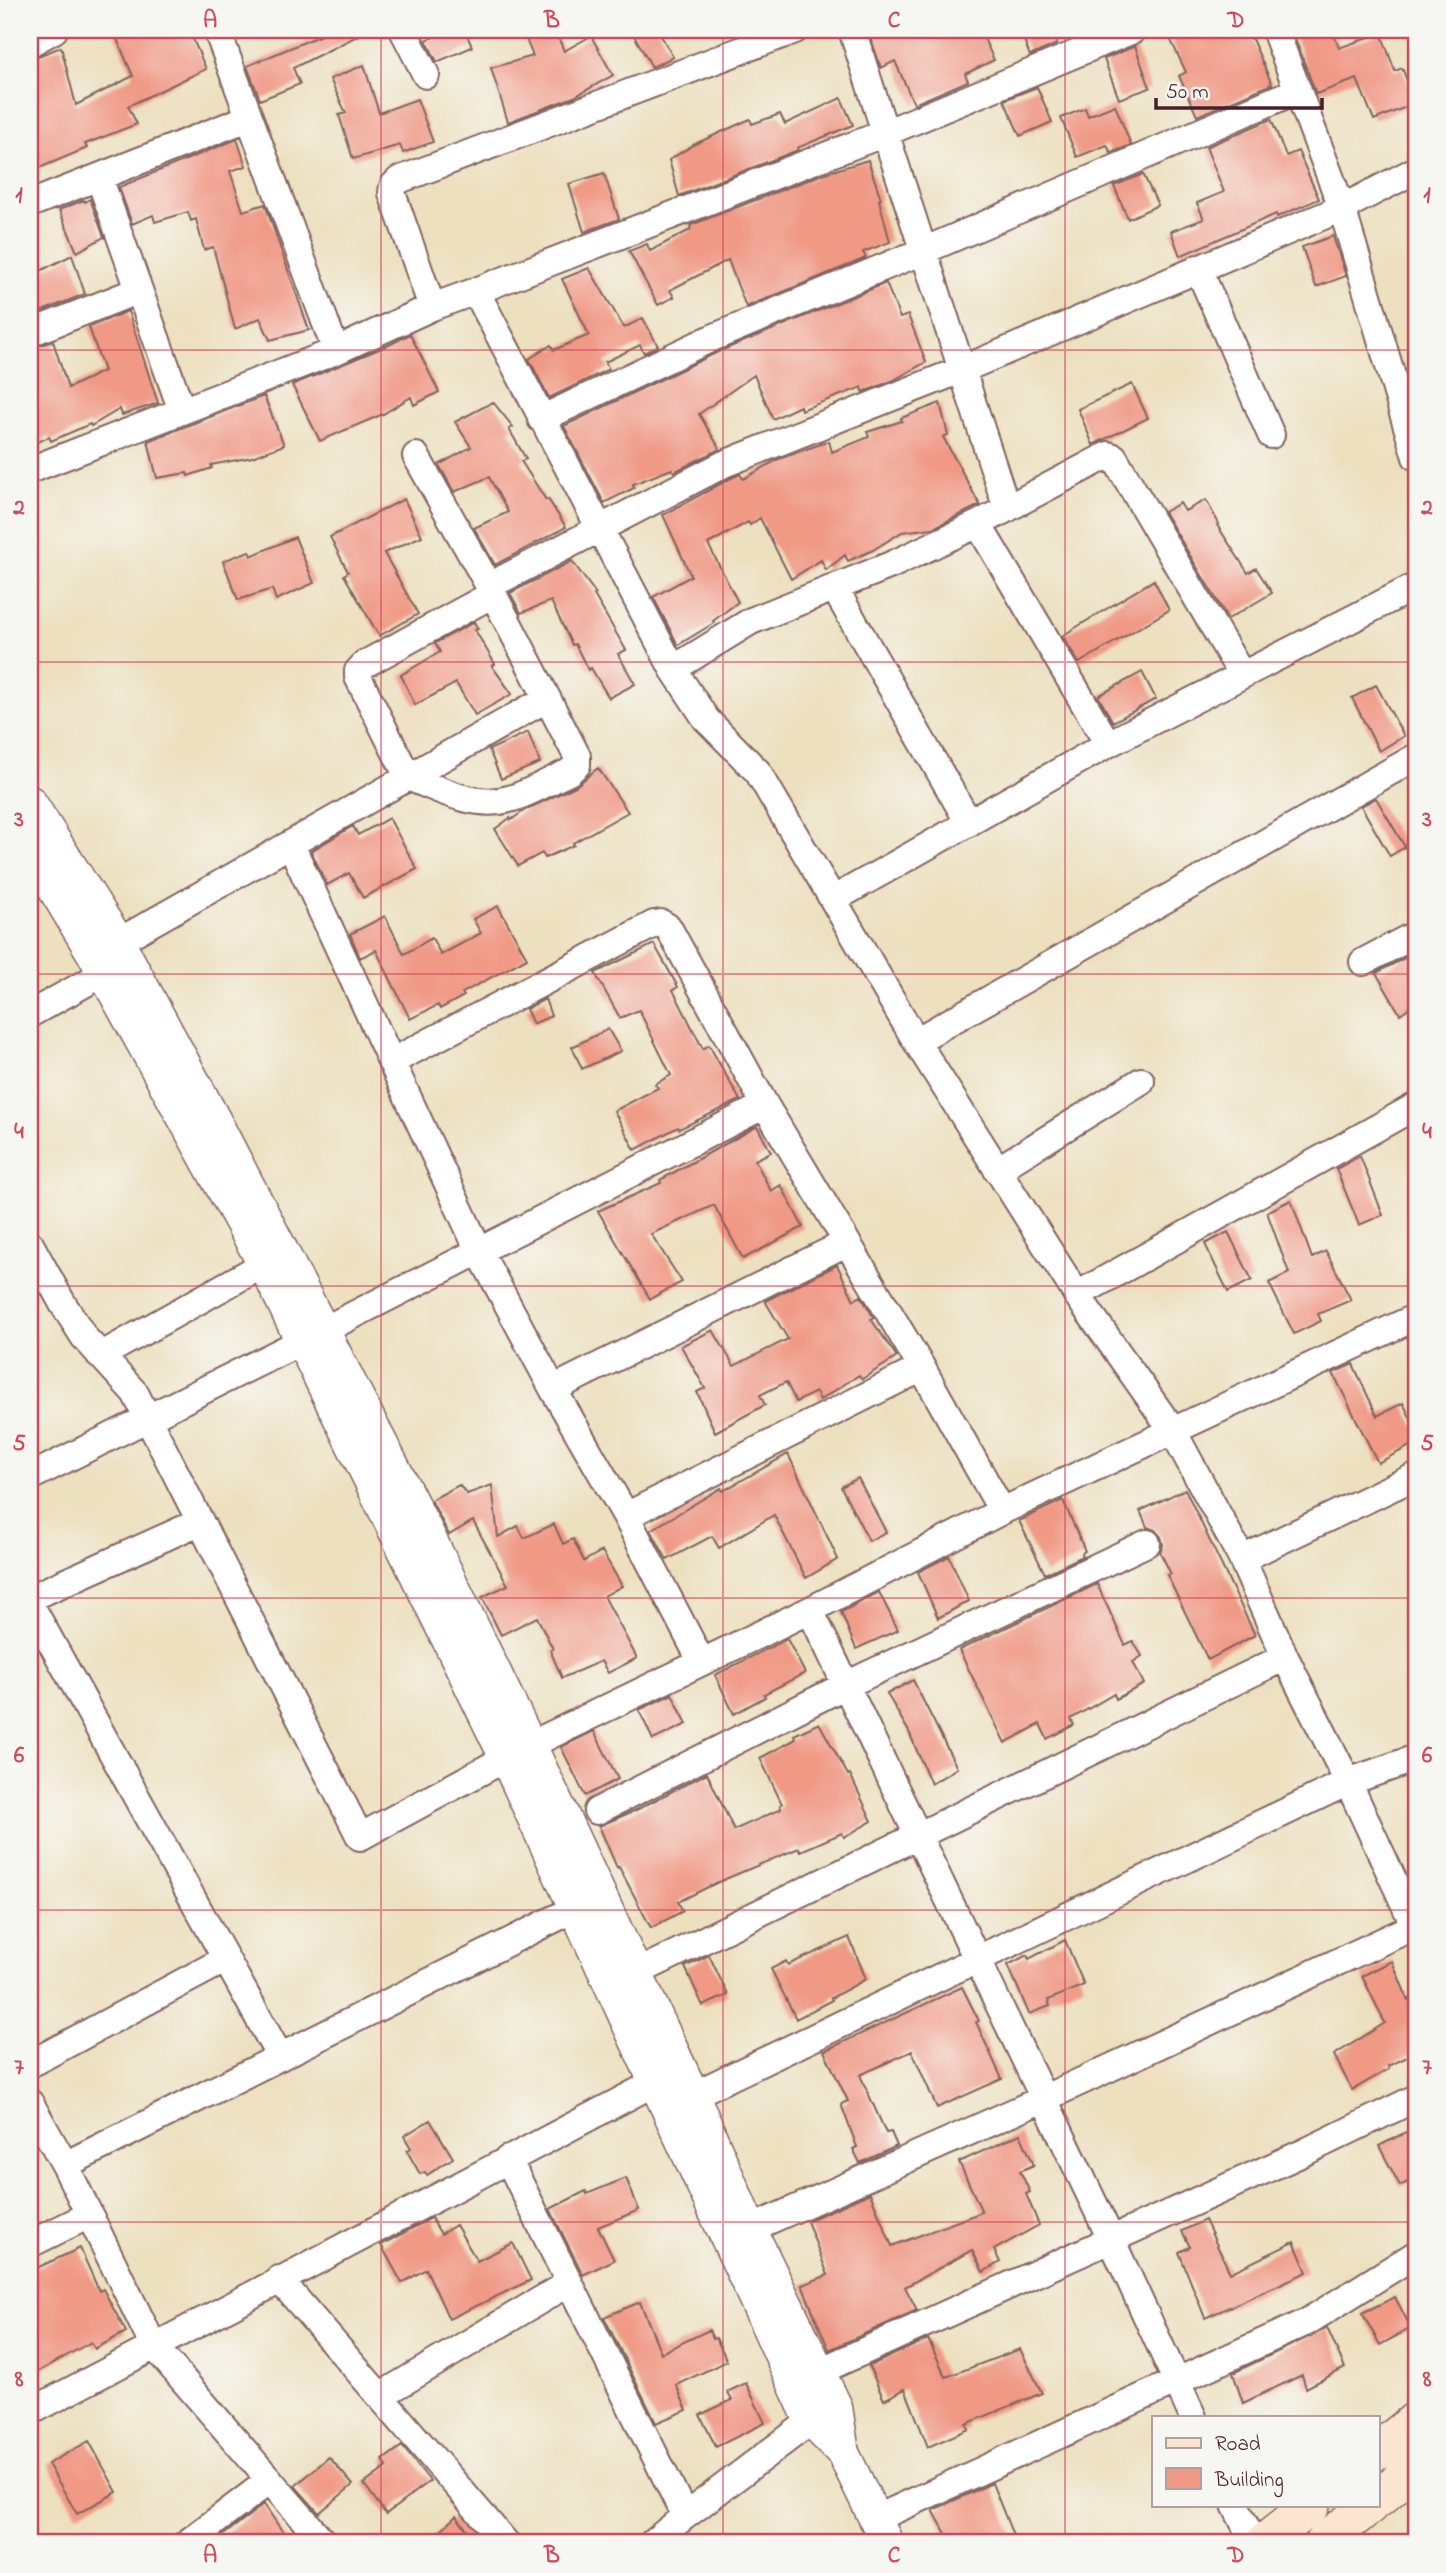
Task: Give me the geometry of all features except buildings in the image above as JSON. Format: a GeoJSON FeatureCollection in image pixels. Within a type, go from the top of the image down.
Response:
{"type":"FeatureCollection","features":[{"type":"Feature","properties":{"kind":"main road"},"geometry":{"type":"LineString","coordinates":[[1380,2449],[1416,2420]]}},
{"type":"Feature","properties":{"kind":"main road"},"geometry":{"type":"LineString","coordinates":[[1380,2497],[1416,2467]]}},
{"type":"Feature","properties":{"kind":"main road"},"geometry":{"type":"LineString","coordinates":[[1323,2543],[1369,2506]]}},
{"type":"Feature","properties":{"kind":"main road"},"geometry":{"type":"LineString","coordinates":[[1264,2543],[1307,2522]]}},
{"type":"Feature","properties":{"kind":"street"},"geometry":{"type":"LineString","coordinates":[[30,43],[54,30]]}},
{"type":"Feature","properties":{"kind":"street"},"geometry":{"type":"LineString","coordinates":[[217,30],[336,351]]}},
{"type":"Feature","properties":{"kind":"street"},"geometry":{"type":"LineString","coordinates":[[403,30],[426,75]]}},
{"type":"Feature","properties":{"kind":"street"},"geometry":{"type":"LineString","coordinates":[[432,307],[392,193],[393,186],[399,180],[795,30]]}},
{"type":"Feature","properties":{"kind":"street"},"geometry":{"type":"LineString","coordinates":[[852,30],[1007,509]]}},
{"type":"Feature","properties":{"kind":"street"},"geometry":{"type":"LineString","coordinates":[[35,468],[336,351],[432,307],[885,133],[1133,30]]}},
{"type":"Feature","properties":{"kind":"street"},"geometry":{"type":"LineString","coordinates":[[1275,30],[1342,208],[1416,455]]}},
{"type":"Feature","properties":{"kind":"street"},"geometry":{"type":"LineString","coordinates":[[541,419],[688,349],[1298,89]]}},
{"type":"Feature","properties":{"kind":"street"},"geometry":{"type":"LineString","coordinates":[[30,204],[248,118]]}},
{"type":"Feature","properties":{"kind":"street"},"geometry":{"type":"LineString","coordinates":[[416,456],[491,590],[577,755],[577,765],[569,772],[509,799],[485,803],[464,799],[408,777],[358,677],[358,671],[365,664],[491,590],[599,528],[724,464],[961,370],[1342,208],[1416,170]]}},
{"type":"Feature","properties":{"kind":"street"},"geometry":{"type":"LineString","coordinates":[[99,177],[182,411]]}},
{"type":"Feature","properties":{"kind":"street"},"geometry":{"type":"LineString","coordinates":[[1198,268],[1270,435]]}},
{"type":"Feature","properties":{"kind":"street"},"geometry":{"type":"LineString","coordinates":[[30,333],[139,290]]}},
{"type":"Feature","properties":{"kind":"street"},"geometry":{"type":"LineString","coordinates":[[476,291],[673,669],[706,719],[758,772],[916,1041],[997,1170],[1077,1295],[1172,1431],[1242,1559],[1285,1657],[1348,1782],[1415,1927],[1043,2099],[750,2230]]}},
{"type":"Feature","properties":{"kind":"street"},"geometry":{"type":"LineString","coordinates":[[673,669],[751,621],[835,589],[978,524],[1108,455],[1114,457],[1242,676]]}},
{"type":"Feature","properties":{"kind":"street"},"geometry":{"type":"LineString","coordinates":[[978,524],[1108,744]]}},
{"type":"Feature","properties":{"kind":"street"},"geometry":{"type":"LineString","coordinates":[[834,899],[1108,744],[1416,586]]}},
{"type":"Feature","properties":{"kind":"street"},"geometry":{"type":"LineString","coordinates":[[835,589],[969,823]]}},
{"type":"Feature","properties":{"kind":"street"},"geometry":{"type":"LineString","coordinates":[[30,1014],[105,957],[291,845],[546,699]]}},
{"type":"Feature","properties":{"kind":"street"},"geometry":{"type":"LineString","coordinates":[[916,1041],[1416,757]]}},
{"type":"Feature","properties":{"kind":"street"},"geometry":{"type":"LineString","coordinates":[[30,802],[105,957],[264,1264],[312,1336]]}},
{"type":"Feature","properties":{"kind":"street"},"geometry":{"type":"LineString","coordinates":[[291,845],[479,1251],[553,1389],[626,1516],[701,1661]]}},
{"type":"Feature","properties":{"kind":"street"},"geometry":{"type":"LineString","coordinates":[[30,849],[215,1121],[312,1336],[518,1751],[587,1903],[750,2230],[806,2377]]}},
{"type":"Feature","properties":{"kind":"street"},"geometry":{"type":"LineString","coordinates":[[391,1062],[642,930],[661,923],[668,928],[765,1105],[922,1368],[1002,1511]]}},
{"type":"Feature","properties":{"kind":"street"},"geometry":{"type":"LineString","coordinates":[[1363,962],[1416,934]]}},
{"type":"Feature","properties":{"kind":"street"},"geometry":{"type":"LineString","coordinates":[[997,1170],[1141,1081]]}},
{"type":"Feature","properties":{"kind":"street"},"geometry":{"type":"LineString","coordinates":[[30,1477],[765,1105]]}},
{"type":"Feature","properties":{"kind":"street"},"geometry":{"type":"LineString","coordinates":[[1077,1295],[1416,1106]]}},
{"type":"Feature","properties":{"kind":"street"},"geometry":{"type":"LineString","coordinates":[[553,1389],[846,1243]]}},
{"type":"Feature","properties":{"kind":"street"},"geometry":{"type":"LineString","coordinates":[[30,1244],[84,1337],[135,1393],[359,1837],[518,1751],[810,1609],[1002,1511],[1416,1317]]}},
{"type":"Feature","properties":{"kind":"street"},"geometry":{"type":"LineString","coordinates":[[100,1356],[264,1264]]}},
{"type":"Feature","properties":{"kind":"street"},"geometry":{"type":"LineString","coordinates":[[626,1516],[922,1368]]}},
{"type":"Feature","properties":{"kind":"street"},"geometry":{"type":"LineString","coordinates":[[1242,1559],[1416,1476]]}},
{"type":"Feature","properties":{"kind":"street"},"geometry":{"type":"LineString","coordinates":[[30,1598],[199,1522]]}},
{"type":"Feature","properties":{"kind":"street"},"geometry":{"type":"LineString","coordinates":[[597,1811],[846,1685],[1147,1543]]}},
{"type":"Feature","properties":{"kind":"street"},"geometry":{"type":"LineString","coordinates":[[30,1604],[280,2057]]}},
{"type":"Feature","properties":{"kind":"street"},"geometry":{"type":"LineString","coordinates":[[810,1609],[916,1836],[1111,2239],[1193,2416]]}},
{"type":"Feature","properties":{"kind":"street"},"geometry":{"type":"LineString","coordinates":[[636,1973],[1285,1657]]}},
{"type":"Feature","properties":{"kind":"street"},"geometry":{"type":"LineString","coordinates":[[30,2412],[508,2159],[676,2082],[976,1960],[1348,1782],[1416,1758]]}},
{"type":"Feature","properties":{"kind":"street"},"geometry":{"type":"LineString","coordinates":[[587,1903],[636,1973],[676,2082],[806,2377],[881,2531],[1176,2382],[1307,2322],[1416,2254]]}},
{"type":"Feature","properties":{"kind":"street"},"geometry":{"type":"LineString","coordinates":[[65,2165],[587,1903]]}},
{"type":"Feature","properties":{"kind":"street"},"geometry":{"type":"LineString","coordinates":[[30,2064],[226,1959]]}},
{"type":"Feature","properties":{"kind":"street"},"geometry":{"type":"LineString","coordinates":[[806,2377],[1307,2151],[1416,2098]]}},
{"type":"Feature","properties":{"kind":"street"},"geometry":{"type":"LineString","coordinates":[[30,2103],[65,2165],[153,2345],[324,2543]]}},
{"type":"Feature","properties":{"kind":"street"},"geometry":{"type":"LineString","coordinates":[[508,2159],[685,2516]]}},
{"type":"Feature","properties":{"kind":"street"},"geometry":{"type":"LineString","coordinates":[[30,2244],[89,2214]]}},
{"type":"Feature","properties":{"kind":"street"},"geometry":{"type":"LineString","coordinates":[[279,2279],[506,2543]]}},
{"type":"Feature","properties":{"kind":"street"},"geometry":{"type":"LineString","coordinates":[[380,2396],[569,2283]]}},
{"type":"Feature","properties":{"kind":"street"},"geometry":{"type":"LineString","coordinates":[[652,2543],[823,2414]]}},
{"type":"Feature","properties":{"kind":"street"},"geometry":{"type":"LineString","coordinates":[[187,2543],[270,2480]]}},
{"type":"Feature","properties":{"kind":"street"},"geometry":{"type":"LineString","coordinates":[[1236,2506],[1254,2543]]}}]}
